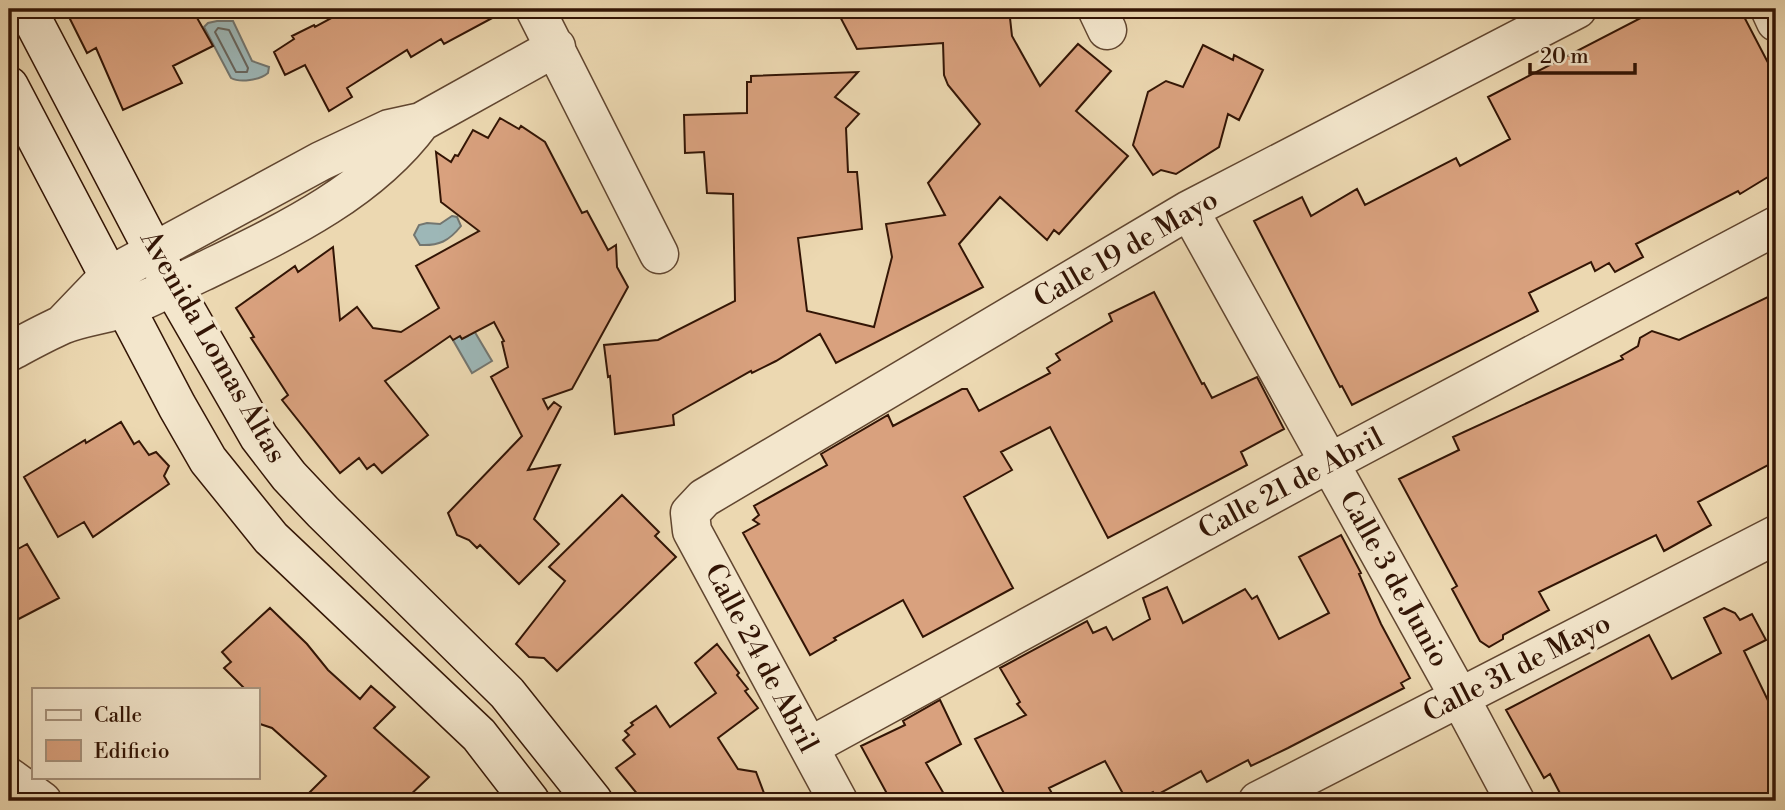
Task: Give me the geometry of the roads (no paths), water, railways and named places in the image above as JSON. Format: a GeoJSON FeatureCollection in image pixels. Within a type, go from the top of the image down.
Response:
{"type":"FeatureCollection","features":[{"type":"Feature","properties":{"kind":"street","name":"Avenida Lomas Altas"},"geometry":{"type":"LineString","coordinates":[[27,9],[172,286],[259,437],[289,477],[507,693],[593,801]]}},
{"type":"Feature","properties":{"kind":"street"},"geometry":{"type":"LineString","coordinates":[[535,9],[659,254]]}},
{"type":"Feature","properties":{"kind":"street","name":"Calle 19 de Mayo"},"geometry":{"type":"LineString","coordinates":[[690,513],[704,498],[1189,210],[1577,9]]}},
{"type":"Feature","properties":{"kind":"street"},"geometry":{"type":"LineString","coordinates":[[1770,9],[1776,22]]}},
{"type":"Feature","properties":{"kind":"street"},"geometry":{"type":"LineString","coordinates":[[9,352],[116,292],[155,250],[307,168],[379,133],[421,122],[556,47]]}},
{"type":"Feature","properties":{"kind":"street","name":"Avenida Lomas Altas"},"geometry":{"type":"LineString","coordinates":[[9,86],[116,292],[202,449],[237,498],[271,538],[479,735],[530,801]]}},
{"type":"Feature","properties":{"kind":"street"},"geometry":{"type":"LineString","coordinates":[[116,292],[172,286],[240,254],[326,206],[377,169],[404,145],[421,122]]}},
{"type":"Feature","properties":{"kind":"street"},"geometry":{"type":"LineString","coordinates":[[307,168],[326,206]]}},
{"type":"Feature","properties":{"kind":"street","name":"Calle 3 de Junio"},"geometry":{"type":"LineString","coordinates":[[1189,210],[1515,801]]}},
{"type":"Feature","properties":{"kind":"street","name":"Calle 21 de Abril"},"geometry":{"type":"LineString","coordinates":[[809,747],[1329,463],[1776,226]]}},
{"type":"Feature","properties":{"kind":"street","name":"Calle 24 de Abril"},"geometry":{"type":"LineString","coordinates":[[690,513],[692,531],[838,801]]}},
{"type":"Feature","properties":{"kind":"street","name":"Calle 31 de Mayo"},"geometry":{"type":"LineString","coordinates":[[1258,801],[1776,535]]}},
{"type":"Feature","properties":{"kind":"street"},"geometry":{"type":"LineString","coordinates":[[9,777],[42,801]]}},
{"type":"Feature","properties":{"kind":"water"},"geometry":{"type":"Polygon","coordinates":[[[217,21],[233,21],[252,61],[269,67],[268,73],[250,80],[231,78],[204,27],[217,21]]]}},
{"type":"Feature","properties":{"kind":"water"},"geometry":{"type":"Polygon","coordinates":[[[452,216],[457,217],[461,226],[452,235],[443,242],[420,245],[414,235],[419,225],[440,224],[452,216]]]}},
{"type":"Feature","properties":{"kind":"water"},"geometry":{"type":"Polygon","coordinates":[[[473,329],[492,361],[472,373],[453,340],[468,336],[473,329]]]}}]}
